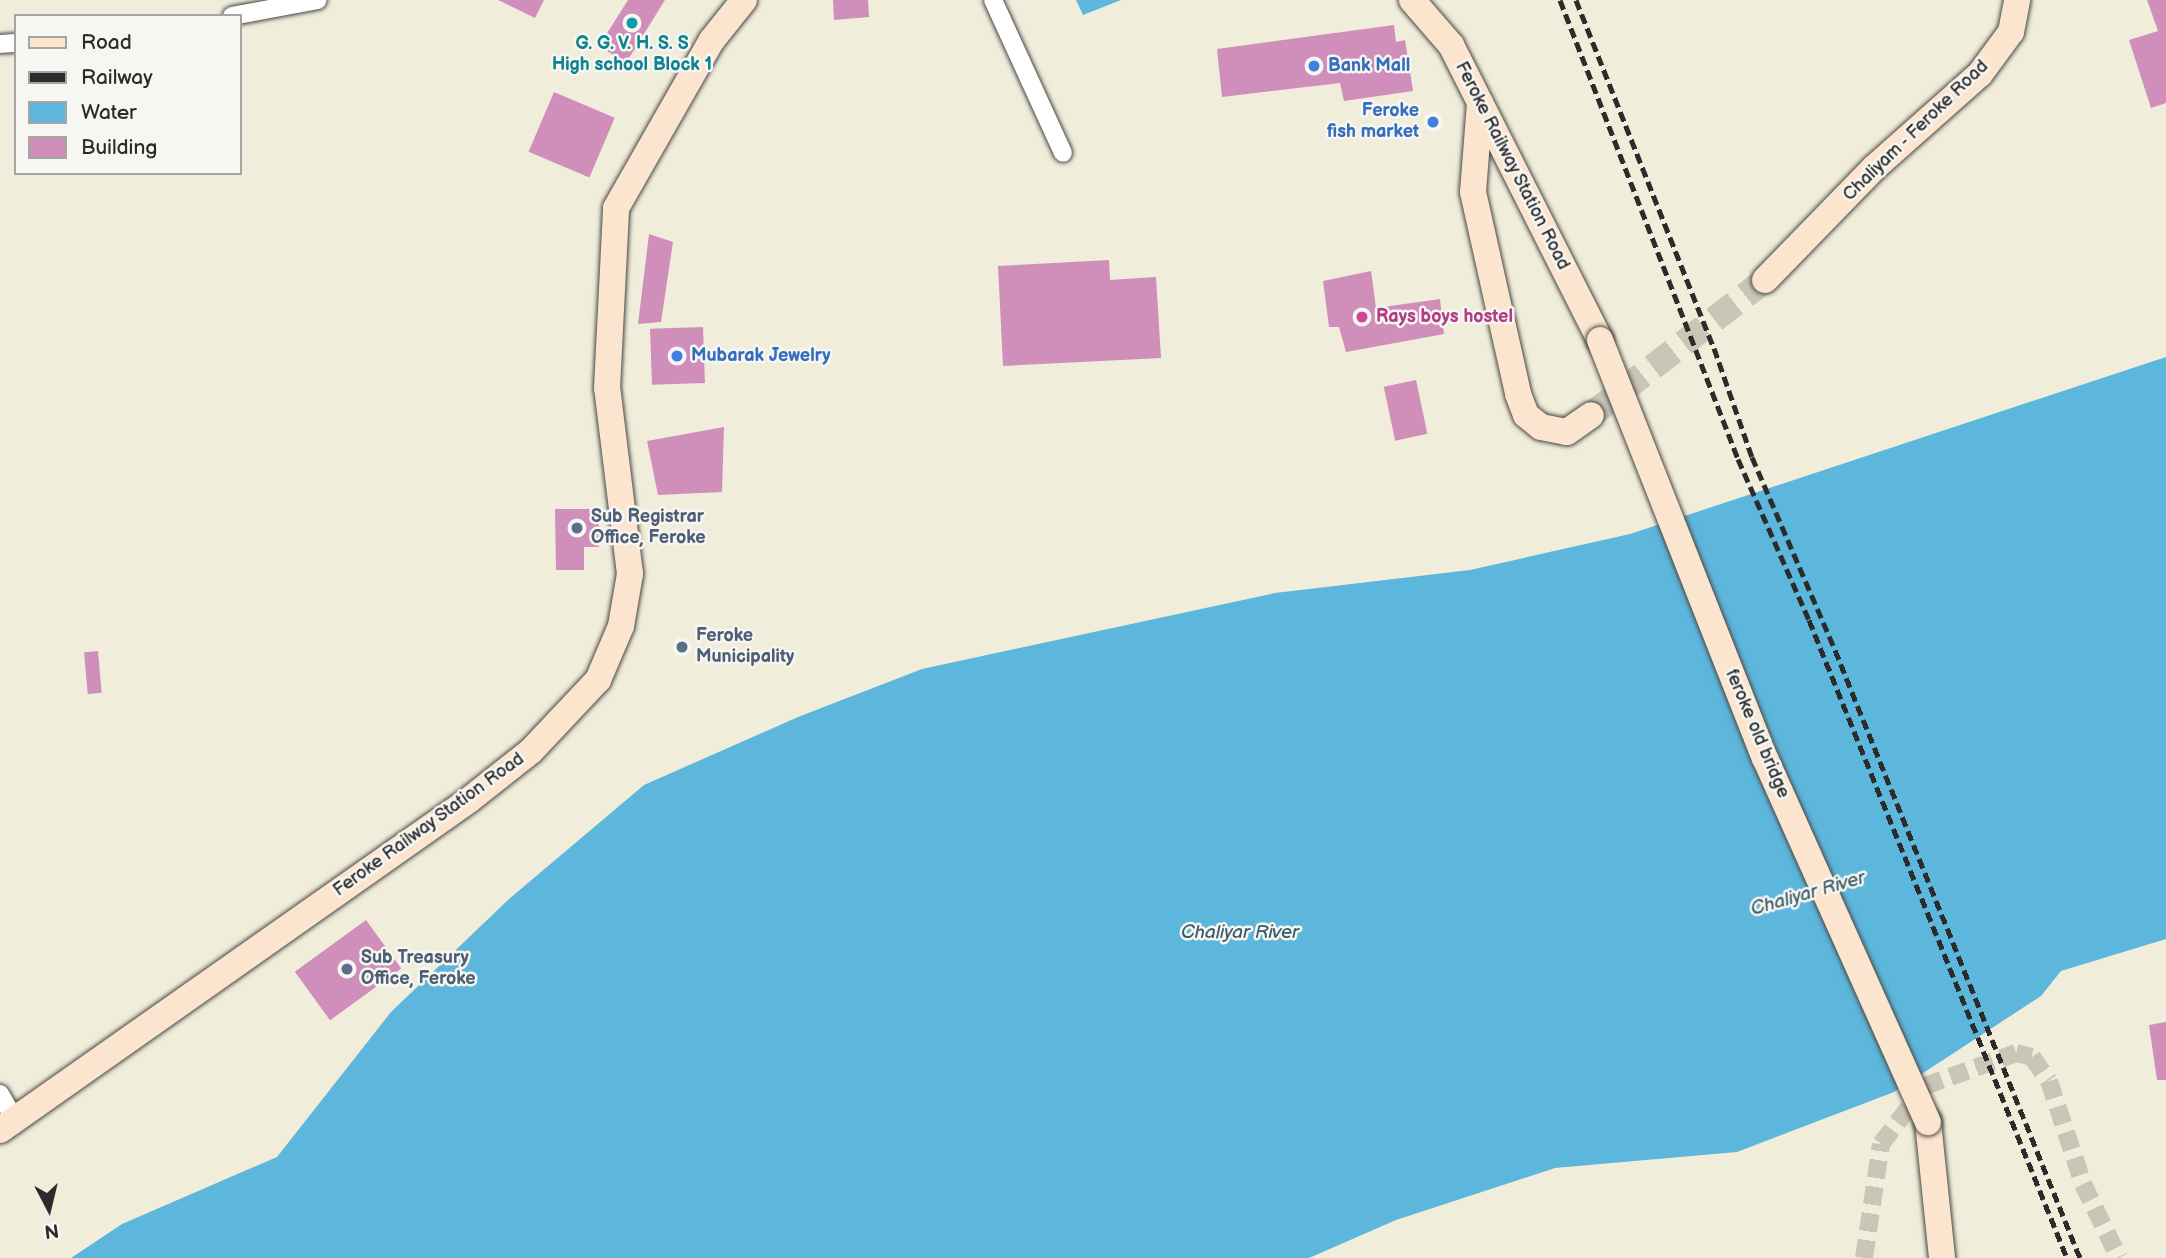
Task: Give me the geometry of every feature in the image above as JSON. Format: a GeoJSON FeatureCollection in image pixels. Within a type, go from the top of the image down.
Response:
{"type":"FeatureCollection","features":[{"type":"Feature","properties":{"kind":"main road","name":"Feroke Railway Station Road"},"geometry":{"type":"LineString","coordinates":[[8,1125],[469,800],[531,751],[598,680],[621,626],[630,574],[607,388],[616,208],[712,40],[744,0]]}},
{"type":"Feature","properties":{"kind":"main road","name":"Feroke Railway Station Road"},"geometry":{"type":"LineString","coordinates":[[1412,0],[1451,45],[1600,340]]}},
{"type":"Feature","properties":{"kind":"main road","name":"Chaliyam - Feroke Road"},"geometry":{"type":"LineString","coordinates":[[1765,280],[1789,260],[1874,168],[1980,74],[2011,32],[2017,0]]}},
{"type":"Feature","properties":{"kind":"main road"},"geometry":{"type":"LineString","coordinates":[[1480,103],[1473,192],[1518,394],[1526,415],[1541,427],[1567,432],[1591,415]]}},
{"type":"Feature","properties":{"kind":"main road","name":"feroke old bridge"},"geometry":{"type":"LineString","coordinates":[[1600,340],[1765,758],[1928,1122],[1942,1258]]}},
{"type":"Feature","properties":{"kind":"street"},"geometry":{"type":"LineString","coordinates":[[242,14],[318,0]]}},
{"type":"Feature","properties":{"kind":"street"},"geometry":{"type":"LineString","coordinates":[[993,0],[1063,153]]}},
{"type":"Feature","properties":{"kind":"street"},"geometry":{"type":"LineString","coordinates":[[0,1094],[8,1125]]}},
{"type":"Feature","properties":{"kind":"water"},"geometry":{"type":"Polygon","coordinates":[[[1076,0],[1121,0],[1083,15],[1076,0]]]}},
{"type":"Feature","properties":{"kind":"water","name":"Chaliyar River"},"geometry":{"type":"Polygon","coordinates":[[[2166,357],[2166,939],[2061,971],[2041,996],[1894,1092],[1737,1152],[1555,1168],[1396,1220],[1309,1258],[71,1258],[122,1224],[277,1157],[391,1012],[509,899],[644,785],[798,717],[922,669],[1275,593],[1470,570],[1630,534],[2166,357]]]}},
{"type":"Feature","properties":{"kind":"building"},"geometry":{"type":"Polygon","coordinates":[[[498,0],[544,0],[535,18],[498,0]]]}},
{"type":"Feature","properties":{"kind":"building","name":"G. G. V. H. S. S High school Block 1"},"geometry":{"type":"Polygon","coordinates":[[[628,0],[665,0],[626,63],[599,46],[628,0]]]}},
{"type":"Feature","properties":{"kind":"building"},"geometry":{"type":"Polygon","coordinates":[[[833,0],[868,0],[869,17],[834,20],[833,0]]]}},
{"type":"Feature","properties":{"kind":"building"},"geometry":{"type":"Polygon","coordinates":[[[2147,0],[2166,0],[2166,103],[2151,108],[2129,40],[2158,31],[2147,0]]]}},
{"type":"Feature","properties":{"kind":"building","name":"Bank Mall"},"geometry":{"type":"Polygon","coordinates":[[[1394,25],[1396,42],[1405,40],[1413,91],[1344,101],[1340,83],[1222,97],[1217,49],[1394,25]]]}},
{"type":"Feature","properties":{"kind":"building"},"geometry":{"type":"Polygon","coordinates":[[[554,92],[615,118],[589,178],[529,152],[554,92]]]}},
{"type":"Feature","properties":{"kind":"building"},"geometry":{"type":"Polygon","coordinates":[[[649,234],[673,242],[661,322],[638,324],[649,234]]]}},
{"type":"Feature","properties":{"kind":"building"},"geometry":{"type":"Polygon","coordinates":[[[1109,260],[1110,280],[1156,277],[1161,358],[1003,366],[998,266],[1109,260]]]}},
{"type":"Feature","properties":{"kind":"building","name":"Rays boys hostel"},"geometry":{"type":"Polygon","coordinates":[[[1371,271],[1376,308],[1440,299],[1444,334],[1346,352],[1339,327],[1329,327],[1323,281],[1371,271]]]}},
{"type":"Feature","properties":{"kind":"building","name":"Mubarak Jewelry"},"geometry":{"type":"Polygon","coordinates":[[[703,327],[705,383],[652,385],[650,329],[703,327]]]}},
{"type":"Feature","properties":{"kind":"building"},"geometry":{"type":"Polygon","coordinates":[[[1416,380],[1427,434],[1395,441],[1384,387],[1416,380]]]}},
{"type":"Feature","properties":{"kind":"building"},"geometry":{"type":"Polygon","coordinates":[[[724,427],[722,492],[658,495],[647,441],[724,427]]]}},
{"type":"Feature","properties":{"kind":"building","name":"Sub Registrar Office, Feroke"},"geometry":{"type":"Polygon","coordinates":[[[555,509],[599,509],[599,547],[584,547],[584,570],[556,570],[555,509]]]}},
{"type":"Feature","properties":{"kind":"building"},"geometry":{"type":"Polygon","coordinates":[[[98,651],[102,693],[88,694],[84,652],[98,651]]]}},
{"type":"Feature","properties":{"kind":"building","name":"Sub Treasury Office, Feroke"},"geometry":{"type":"Polygon","coordinates":[[[366,920],[401,969],[330,1020],[295,972],[366,920]]]}},
{"type":"Feature","properties":{"kind":"building"},"geometry":{"type":"Polygon","coordinates":[[[2166,1022],[2166,1080],[2157,1080],[2149,1025],[2166,1022]]]}},
{"type":"Feature","properties":{"kind":"tunnel"},"geometry":{"type":"LineString","coordinates":[[1591,415],[1765,280]]}},
{"type":"Feature","properties":{"kind":"tunnel"},"geometry":{"type":"LineString","coordinates":[[1864,1258],[1881,1144],[1925,1086],[2016,1053],[2032,1057],[2049,1081],[2083,1184],[2119,1258]]}},
{"type":"Feature","properties":{"kind":"railway"},"geometry":{"type":"LineString","coordinates":[[1560,0],[1738,459],[1809,620],[2067,1258]]}},
{"type":"Feature","properties":{"kind":"railway"},"geometry":{"type":"LineString","coordinates":[[1576,0],[1714,348],[1752,457],[1835,650],[2080,1258]]}},
{"type":"Feature","properties":{"kind":"place","name":"G. G. V. H. S. S High school Block 1"},"geometry":{"type":"Point","coordinates":[632,23]}},
{"type":"Feature","properties":{"kind":"place","name":"Bank Mall"},"geometry":{"type":"Point","coordinates":[1314,66]}},
{"type":"Feature","properties":{"kind":"place","name":"Feroke fish market"},"geometry":{"type":"Point","coordinates":[1433,122]}},
{"type":"Feature","properties":{"kind":"place","name":"Rays boys hostel"},"geometry":{"type":"Point","coordinates":[1362,317]}},
{"type":"Feature","properties":{"kind":"place","name":"Mubarak Jewelry"},"geometry":{"type":"Point","coordinates":[677,356]}},
{"type":"Feature","properties":{"kind":"place","name":"Sub Registrar Office, Feroke"},"geometry":{"type":"Point","coordinates":[577,528]}},
{"type":"Feature","properties":{"kind":"place","name":"Feroke Municipality"},"geometry":{"type":"Point","coordinates":[682,647]}},
{"type":"Feature","properties":{"kind":"place","name":"Sub Treasury Office, Feroke"},"geometry":{"type":"Point","coordinates":[347,969]}}]}
